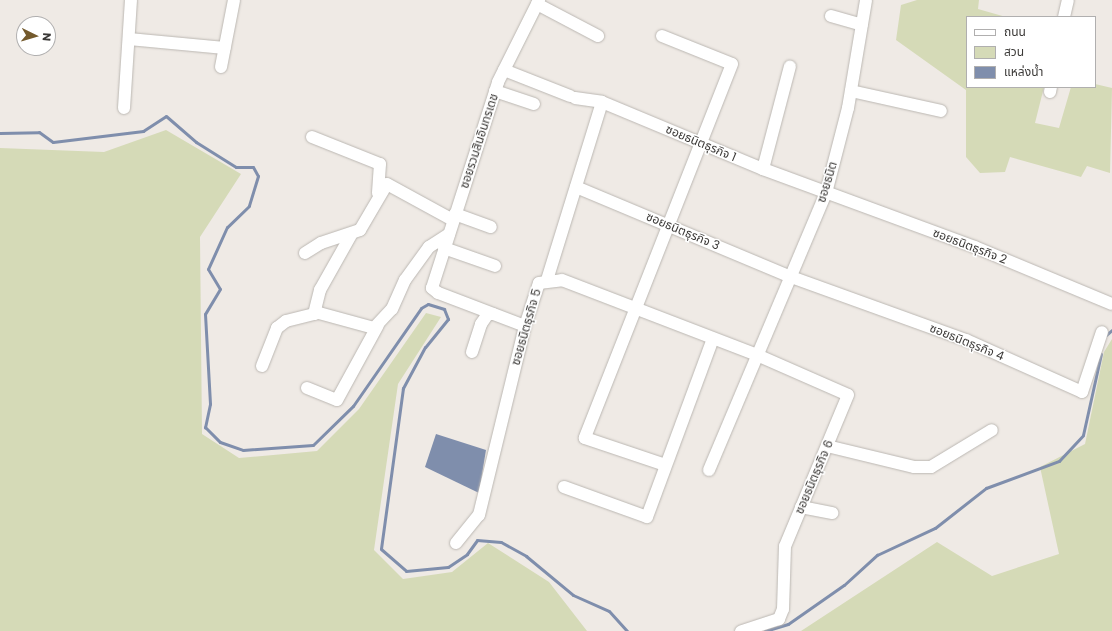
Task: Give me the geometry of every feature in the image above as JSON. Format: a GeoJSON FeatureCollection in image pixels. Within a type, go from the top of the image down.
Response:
{"type":"FeatureCollection","features":[{"type":"Feature","properties":{"kind":"street"},"geometry":{"type":"LineString","coordinates":[[124,108],[131,0]]}},
{"type":"Feature","properties":{"kind":"street"},"geometry":{"type":"LineString","coordinates":[[221,66],[234,0]]}},
{"type":"Feature","properties":{"kind":"street","name":"ซอยธนิต"},"geometry":{"type":"LineString","coordinates":[[710,470],[826,193],[851,91],[866,0]]}},
{"type":"Feature","properties":{"kind":"street"},"geometry":{"type":"LineString","coordinates":[[1064,16],[1068,0]]}},
{"type":"Feature","properties":{"kind":"street"},"geometry":{"type":"LineString","coordinates":[[538,2],[598,36]]}},
{"type":"Feature","properties":{"kind":"street","name":"ซอยรวมสินอินทรเดช"},"geometry":{"type":"LineString","coordinates":[[493,314],[432,288],[495,91],[538,2]]}},
{"type":"Feature","properties":{"kind":"street"},"geometry":{"type":"LineString","coordinates":[[831,16],[862,25]]}},
{"type":"Feature","properties":{"kind":"street"},"geometry":{"type":"LineString","coordinates":[[662,36],[732,64],[703,142],[584,438],[665,465]]}},
{"type":"Feature","properties":{"kind":"street"},"geometry":{"type":"LineString","coordinates":[[129,38],[225,48]]}},
{"type":"Feature","properties":{"kind":"street"},"geometry":{"type":"LineString","coordinates":[[764,169],[790,66]]}},
{"type":"Feature","properties":{"kind":"street","name":"ซอยธนิตธุรกิจ 1"},"geometry":{"type":"LineString","coordinates":[[504,70],[573,97],[602,102],[826,193]]}},
{"type":"Feature","properties":{"kind":"street"},"geometry":{"type":"LineString","coordinates":[[495,91],[534,104]]}},
{"type":"Feature","properties":{"kind":"street"},"geometry":{"type":"LineString","coordinates":[[851,91],[941,112]]}},
{"type":"Feature","properties":{"kind":"street"},"geometry":{"type":"LineString","coordinates":[[547,280],[602,102]]}},
{"type":"Feature","properties":{"kind":"street"},"geometry":{"type":"LineString","coordinates":[[312,137],[377,162],[378,195]]}},
{"type":"Feature","properties":{"kind":"street"},"geometry":{"type":"LineString","coordinates":[[305,253],[317,245],[351,235],[360,230],[383,186],[390,184],[454,217],[491,227]]}},
{"type":"Feature","properties":{"kind":"street","name":"ซอยธนิตธุรกิจ 3"},"geometry":{"type":"LineString","coordinates":[[576,187],[670,225],[791,277]]}},
{"type":"Feature","properties":{"kind":"street","name":"ซอยธนิตธุรกิจ 2"},"geometry":{"type":"LineString","coordinates":[[826,193],[975,247],[1112,304]]}},
{"type":"Feature","properties":{"kind":"street"},"geometry":{"type":"LineString","coordinates":[[307,388],[337,400],[378,325],[392,309],[411,269],[429,247],[449,234]]}},
{"type":"Feature","properties":{"kind":"street"},"geometry":{"type":"LineString","coordinates":[[314,314],[320,290],[351,235]]}},
{"type":"Feature","properties":{"kind":"street"},"geometry":{"type":"LineString","coordinates":[[444,248],[495,266]]}},
{"type":"Feature","properties":{"kind":"street","name":"ซอยธนิตธุรกิจ 4"},"geometry":{"type":"LineString","coordinates":[[791,277],[966,340],[1082,392],[1102,332]]}},
{"type":"Feature","properties":{"kind":"street","name":"ซอยธนิตธุรกิจ 5"},"geometry":{"type":"LineString","coordinates":[[456,543],[479,515],[525,326],[540,283],[547,280],[562,280],[757,355]]}},
{"type":"Feature","properties":{"kind":"street"},"geometry":{"type":"LineString","coordinates":[[262,366],[277,328],[314,314],[369,328],[378,325]]}},
{"type":"Feature","properties":{"kind":"street"},"geometry":{"type":"LineString","coordinates":[[472,352],[481,324],[488,314],[493,314],[525,326]]}},
{"type":"Feature","properties":{"kind":"street"},"geometry":{"type":"LineString","coordinates":[[564,487],[647,517],[665,465],[713,339]]}},
{"type":"Feature","properties":{"kind":"street","name":"ซอยธนิตธุรกิจ 6"},"geometry":{"type":"LineString","coordinates":[[741,631],[779,619],[783,609],[785,546],[848,395],[757,355]]}},
{"type":"Feature","properties":{"kind":"street"},"geometry":{"type":"LineString","coordinates":[[827,446],[914,467],[931,467],[992,430]]}},
{"type":"Feature","properties":{"kind":"street"},"geometry":{"type":"LineString","coordinates":[[801,508],[832,513]]}},
{"type":"Feature","properties":{"kind":"green space"},"geometry":{"type":"Polygon","coordinates":[[[917,0],[979,0],[978,9],[1002,16],[966,16],[966,88],[1044,88],[1035,123],[1059,128],[1071,88],[1096,88],[1096,84],[1112,88],[1110,173],[1087,166],[1081,177],[1010,157],[1005,172],[980,173],[966,157],[966,90],[896,40],[901,5],[917,0]]]}},
{"type":"Feature","properties":{"kind":"green space"},"geometry":{"type":"Polygon","coordinates":[[[166,130],[241,174],[200,237],[202,434],[239,458],[317,451],[359,409],[426,313],[441,317],[398,384],[374,550],[403,579],[452,572],[488,543],[549,582],[587,631],[0,631],[0,148],[104,152],[166,130]]]}},
{"type":"Feature","properties":{"kind":"green space"},"geometry":{"type":"Polygon","coordinates":[[[1112,339],[1112,631],[801,631],[937,542],[992,576],[1059,554],[1040,467],[1085,444],[1104,352],[1112,339]]]}},
{"type":"Feature","properties":{"kind":"water"},"geometry":{"type":"Polygon","coordinates":[[[436,434],[486,450],[479,493],[425,467],[436,434]]]}},
{"type":"Feature","properties":{"kind":"waterway"},"geometry":{"type":"LineString","coordinates":[[0,133],[39,132],[53,142],[143,131],[166,116],[196,142],[236,167],[253,167],[258,176],[249,206],[227,227],[208,269],[220,289],[205,314],[210,404],[205,427],[220,442],[243,450],[313,445],[353,406],[421,308],[428,304],[444,309],[448,319],[425,347],[403,388],[381,549],[406,571],[448,567],[467,554],[477,540],[501,542],[526,556],[573,595],[609,611],[627,631]]}},
{"type":"Feature","properties":{"kind":"waterway"},"geometry":{"type":"LineString","coordinates":[[1106,335],[1112,330]]}},
{"type":"Feature","properties":{"kind":"waterway"},"geometry":{"type":"LineString","coordinates":[[765,631],[788,624],[844,585],[877,555],[935,528],[986,488],[1059,461],[1083,435],[1101,354]]}}]}
